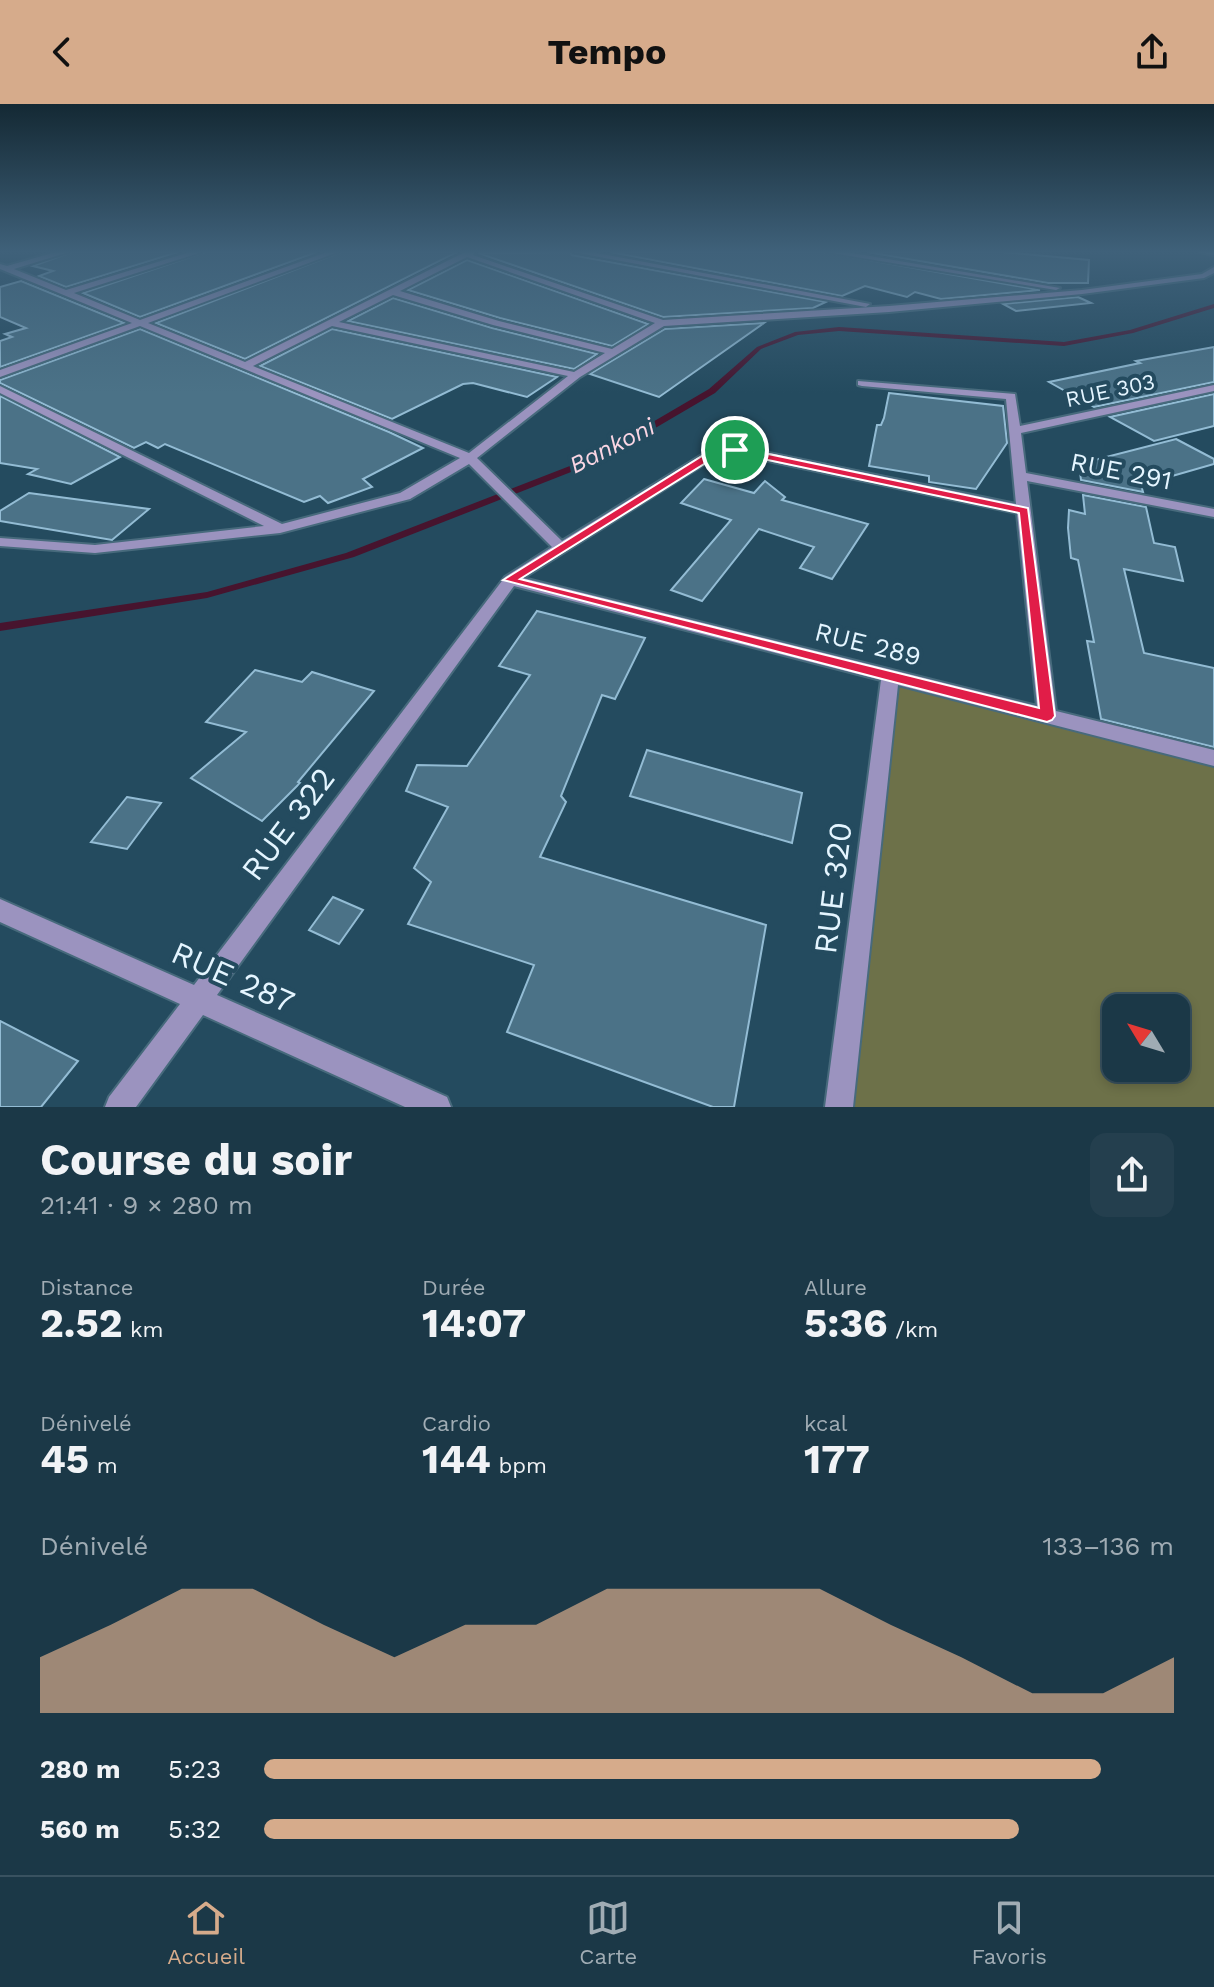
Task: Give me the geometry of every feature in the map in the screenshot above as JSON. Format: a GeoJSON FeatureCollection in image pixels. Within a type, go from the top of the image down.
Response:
{"type":"FeatureCollection","features":[{"type":"Feature","properties":{"kind":"street"},"geometry":{"type":"LineString","coordinates":[[80,299],[470,458],[561,548]]}},
{"type":"Feature","properties":{"kind":"street"},"geometry":{"type":"LineString","coordinates":[[0,374],[206,299]]}},
{"type":"Feature","properties":{"kind":"street"},"geometry":{"type":"LineString","coordinates":[[245,366],[379,299]]}},
{"type":"Feature","properties":{"kind":"street"},"geometry":{"type":"LineString","coordinates":[[416,299],[611,352]]}},
{"type":"Feature","properties":{"kind":"street"},"geometry":{"type":"LineString","coordinates":[[595,299],[662,323],[1005,299]]}},
{"type":"Feature","properties":{"kind":"street"},"geometry":{"type":"LineString","coordinates":[[835,299],[889,309]]}},
{"type":"Feature","properties":{"kind":"street"},"geometry":{"type":"LineString","coordinates":[[330,323],[576,375]]}},
{"type":"Feature","properties":{"kind":"street"},"geometry":{"type":"LineString","coordinates":[[0,542],[95,549],[280,529],[405,496],[470,458],[576,375],[662,323]]}},
{"type":"Feature","properties":{"kind":"street"},"geometry":{"type":"LineString","coordinates":[[862,383],[1011,396],[1047,716]]}},
{"type":"Feature","properties":{"kind":"street","name":"RUE 303"},"geometry":{"type":"LineString","coordinates":[[1015,431],[1214,388]]}},
{"type":"Feature","properties":{"kind":"street"},"geometry":{"type":"LineString","coordinates":[[0,389],[280,529]]}},
{"type":"Feature","properties":{"kind":"street"},"geometry":{"type":"LineString","coordinates":[[510,580],[714,453],[735,450],[1024,510]]}},
{"type":"Feature","properties":{"kind":"street","name":"RUE 291"},"geometry":{"type":"LineString","coordinates":[[1020,476],[1214,513]]}},
{"type":"Feature","properties":{"kind":"street","name":"RUE 289"},"geometry":{"type":"LineString","coordinates":[[510,580],[1214,758]]}},
{"type":"Feature","properties":{"kind":"street","name":"RUE 322"},"geometry":{"type":"LineString","coordinates":[[119,1107],[510,580]]}},
{"type":"Feature","properties":{"kind":"street","name":"RUE 320"},"geometry":{"type":"LineString","coordinates":[[839,1107],[890,677]]}},
{"type":"Feature","properties":{"kind":"street","name":"RUE 287"},"geometry":{"type":"LineString","coordinates":[[0,910],[437,1107]]}},
{"type":"Feature","properties":{"kind":"green space"},"geometry":{"type":"Polygon","coordinates":[[[890,677],[1214,758],[1214,1107],[839,1107],[890,677]]]}},
{"type":"Feature","properties":{"kind":"building"},"geometry":{"type":"Polygon","coordinates":[[[0,299],[65,299],[124,323],[0,367],[0,341],[12,337],[5,334],[26,328],[0,317],[0,299]]]}},
{"type":"Feature","properties":{"kind":"building"},"geometry":{"type":"Polygon","coordinates":[[[97,299],[190,299],[140,317],[97,299]]]}},
{"type":"Feature","properties":{"kind":"building"},"geometry":{"type":"Polygon","coordinates":[[[219,299],[364,299],[245,359],[156,323],[219,299]]]}},
{"type":"Feature","properties":{"kind":"building"},"geometry":{"type":"Polygon","coordinates":[[[396,299],[492,328],[597,354],[574,369],[348,321],[396,299]]]}},
{"type":"Feature","properties":{"kind":"building"},"geometry":{"type":"Polygon","coordinates":[[[437,299],[577,299],[648,324],[612,346],[437,299]]]}},
{"type":"Feature","properties":{"kind":"building"},"geometry":{"type":"Polygon","coordinates":[[[610,299],[809,299],[826,302],[813,308],[663,317],[610,299]]]}},
{"type":"Feature","properties":{"kind":"building"},"geometry":{"type":"Polygon","coordinates":[[[1059,299],[1082,299],[1091,303],[1016,311],[1003,304],[1059,299]]]}},
{"type":"Feature","properties":{"kind":"building"},"geometry":{"type":"Polygon","coordinates":[[[764,323],[659,397],[590,374],[665,329],[764,323]]]}},
{"type":"Feature","properties":{"kind":"building"},"geometry":{"type":"Polygon","coordinates":[[[140,329],[423,448],[363,479],[372,487],[328,503],[320,496],[304,502],[165,444],[158,448],[146,442],[134,448],[0,383],[0,380],[140,329]]]}},
{"type":"Feature","properties":{"kind":"building"},"geometry":{"type":"Polygon","coordinates":[[[332,329],[557,377],[527,397],[473,383],[463,384],[392,419],[260,366],[332,329]]]}},
{"type":"Feature","properties":{"kind":"building"},"geometry":{"type":"Polygon","coordinates":[[[1214,347],[1214,382],[1094,407],[1049,382],[1140,363],[1136,361],[1214,347]]]}},
{"type":"Feature","properties":{"kind":"building"},"geometry":{"type":"Polygon","coordinates":[[[889,393],[1003,406],[1007,443],[976,489],[929,482],[929,476],[869,466],[877,425],[881,425],[884,418],[889,393]]]}},
{"type":"Feature","properties":{"kind":"building"},"geometry":{"type":"Polygon","coordinates":[[[1214,394],[1214,426],[1154,441],[1110,417],[1214,394]]]}},
{"type":"Feature","properties":{"kind":"building"},"geometry":{"type":"Polygon","coordinates":[[[0,396],[120,457],[71,484],[28,474],[37,469],[0,463],[0,396]]]}},
{"type":"Feature","properties":{"kind":"building"},"geometry":{"type":"Polygon","coordinates":[[[1176,439],[1214,459],[1214,464],[1141,485],[1143,492],[1081,480],[1079,464],[1176,439]]]}},
{"type":"Feature","properties":{"kind":"building"},"geometry":{"type":"Polygon","coordinates":[[[704,479],[754,493],[765,481],[785,497],[782,500],[868,524],[832,579],[800,568],[814,547],[759,529],[702,601],[671,590],[731,520],[681,503],[704,479]]]}},
{"type":"Feature","properties":{"kind":"building"},"geometry":{"type":"Polygon","coordinates":[[[29,493],[149,509],[112,540],[0,521],[0,511],[29,493]]]}},
{"type":"Feature","properties":{"kind":"building"},"geometry":{"type":"Polygon","coordinates":[[[1083,495],[1146,507],[1154,543],[1175,547],[1183,581],[1124,569],[1144,653],[1214,668],[1214,747],[1101,719],[1087,641],[1094,642],[1078,560],[1071,558],[1068,528],[1069,510],[1085,514],[1083,495]]]}},
{"type":"Feature","properties":{"kind":"building"},"geometry":{"type":"Polygon","coordinates":[[[537,611],[645,638],[615,699],[602,695],[561,796],[566,802],[540,857],[766,925],[734,1107],[713,1107],[507,1032],[534,965],[408,924],[431,882],[414,868],[448,807],[406,791],[417,765],[467,766],[530,675],[499,666],[537,611]]]}},
{"type":"Feature","properties":{"kind":"building"},"geometry":{"type":"Polygon","coordinates":[[[255,670],[302,682],[312,672],[374,691],[300,783],[262,821],[191,778],[246,732],[206,722],[255,670]]]}},
{"type":"Feature","properties":{"kind":"building"},"geometry":{"type":"Polygon","coordinates":[[[647,750],[802,793],[792,843],[630,796],[647,750]]]}},
{"type":"Feature","properties":{"kind":"building"},"geometry":{"type":"Polygon","coordinates":[[[127,797],[161,803],[127,849],[91,842],[127,797]]]}},
{"type":"Feature","properties":{"kind":"building"},"geometry":{"type":"Polygon","coordinates":[[[333,897],[363,910],[339,944],[309,930],[333,897]]]}},
{"type":"Feature","properties":{"kind":"building"},"geometry":{"type":"Polygon","coordinates":[[[0,1021],[78,1061],[41,1107],[0,1107],[0,1021]]]}},
{"type":"Feature","properties":{"kind":"waterway","name":"Bankoni"},"geometry":{"type":"LineString","coordinates":[[0,627],[207,595],[350,555],[596,459],[712,391],[759,348],[797,333],[839,329],[1064,344],[1131,332],[1214,306]]}},
{"type":"Feature","properties":{"kind":"route"},"geometry":{"type":"LineString","coordinates":[[735,450],[1024,510],[1047,716],[510,580],[714,453],[735,450]]}}]}
